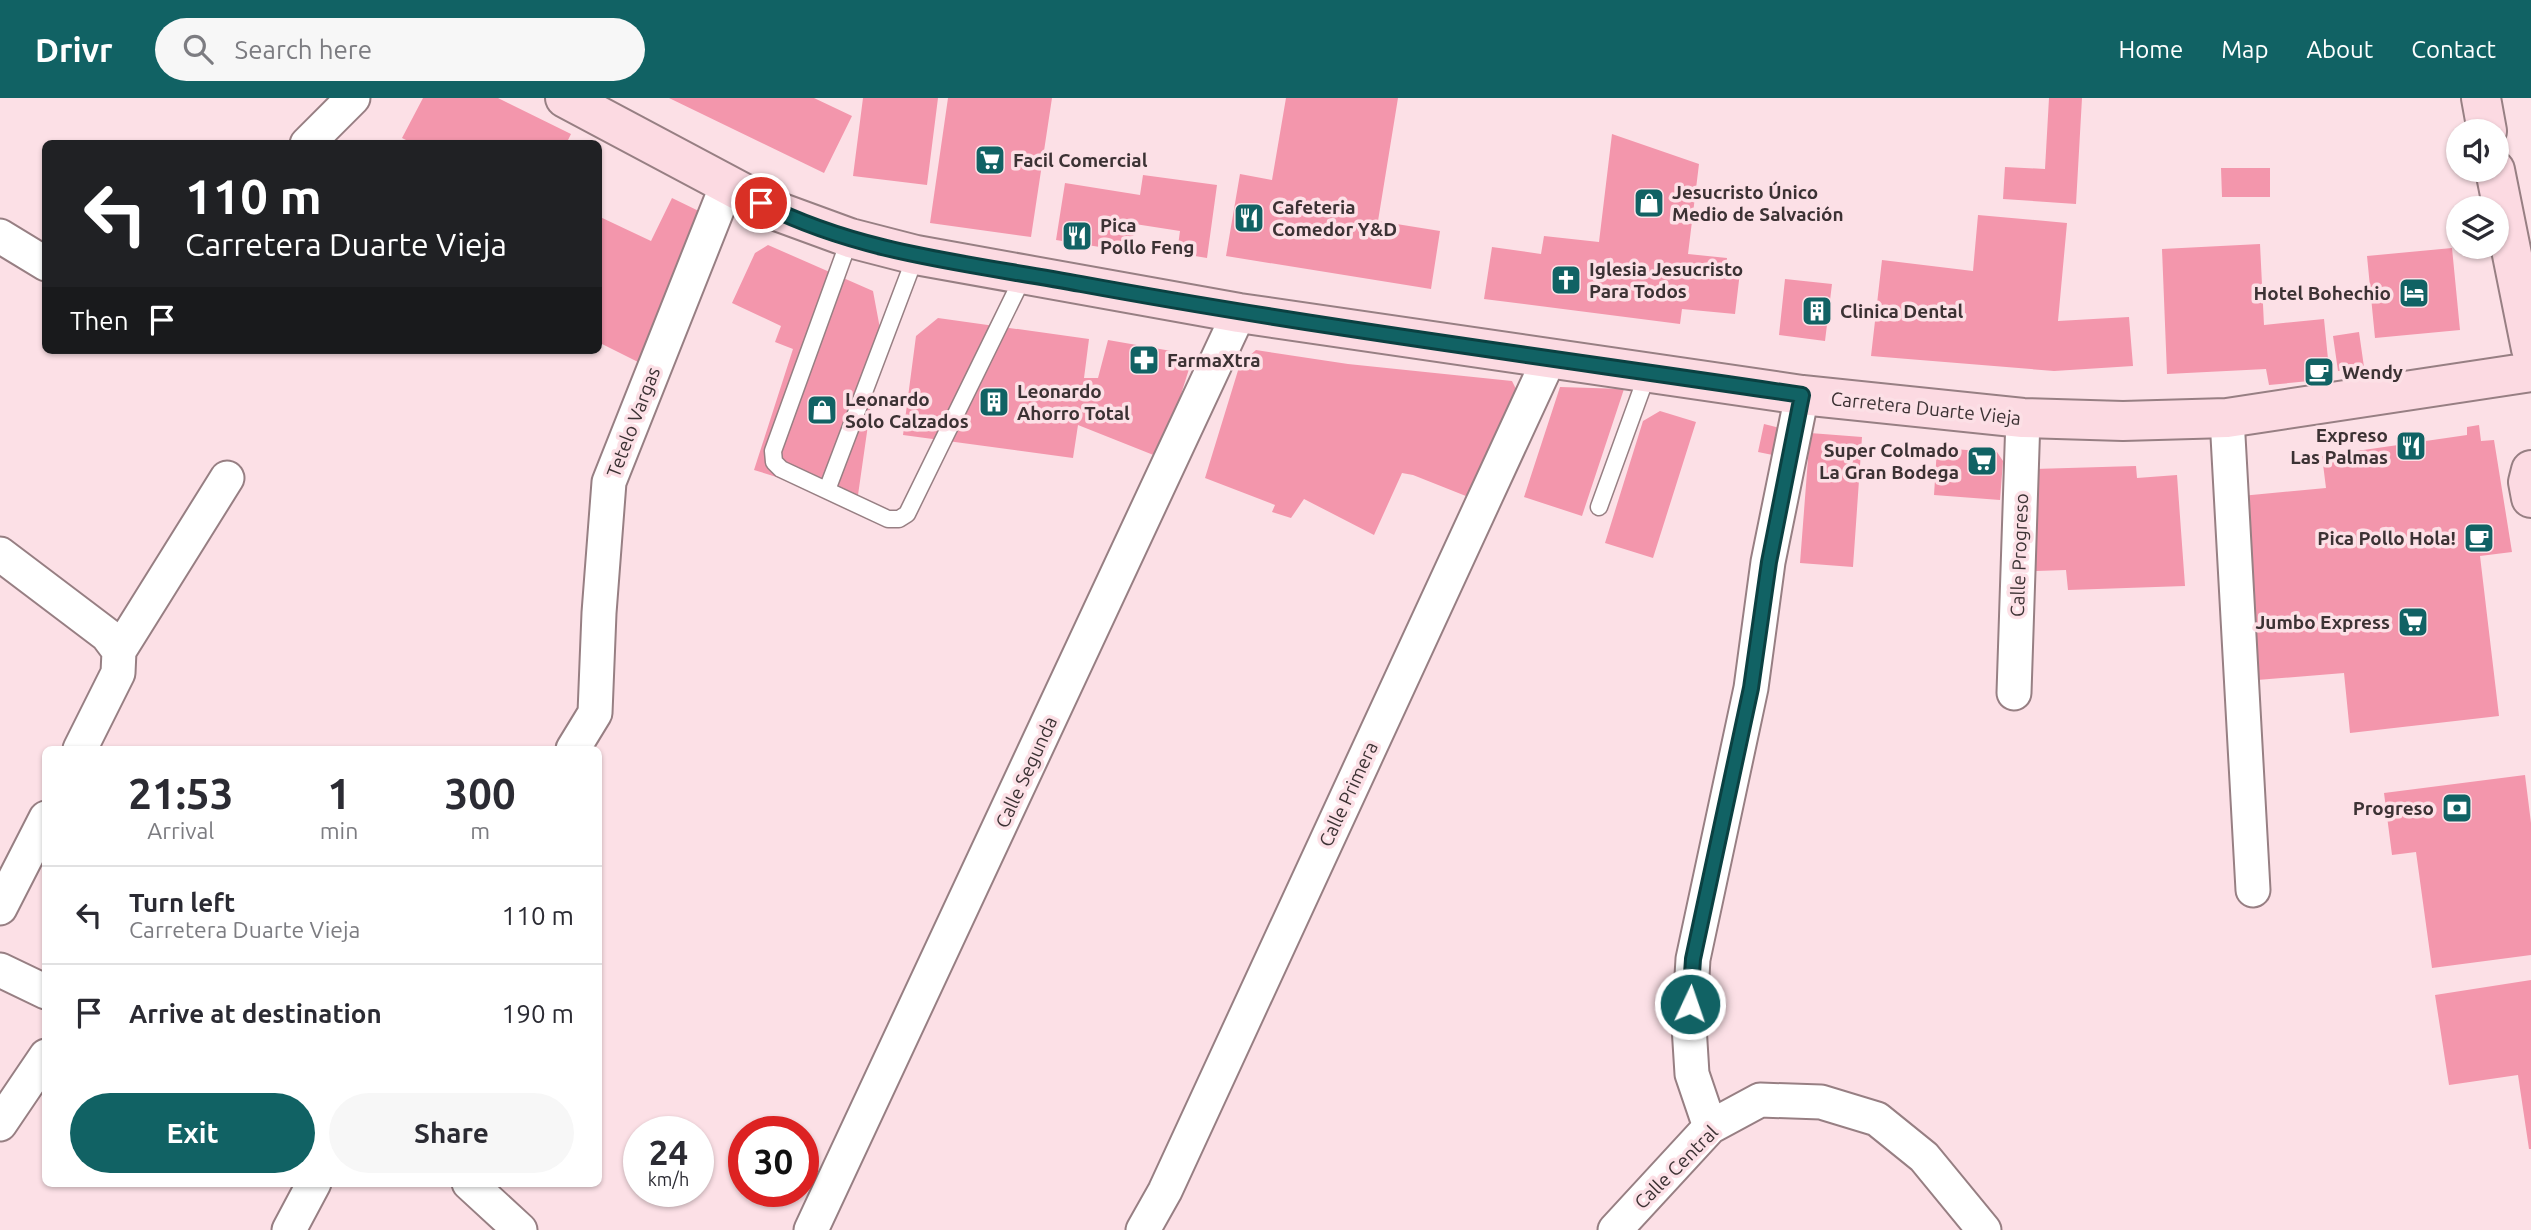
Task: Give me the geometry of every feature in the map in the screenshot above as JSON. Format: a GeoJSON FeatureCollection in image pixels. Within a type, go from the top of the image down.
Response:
{"type":"FeatureCollection","features":[{"type":"Feature","properties":{"kind":"main road","name":"Carretera Duarte Vieja"},"geometry":{"type":"LineString","coordinates":[[565,98],[779,212],[850,238],[916,255],[1239,313],[1802,395],[2023,418],[2123,421],[2227,418],[2531,372]]}},
{"type":"Feature","properties":{"kind":"main road"},"geometry":{"type":"LineString","coordinates":[[2481,98],[2485,119]]}},
{"type":"Feature","properties":{"kind":"main road"},"geometry":{"type":"LineString","coordinates":[[2497,182],[2531,349]]}},
{"type":"Feature","properties":{"kind":"main road"},"geometry":{"type":"LineString","coordinates":[[2531,470],[2528,482],[2531,498]]}},
{"type":"Feature","properties":{"kind":"street"},"geometry":{"type":"LineString","coordinates":[[311,140],[353,98]]}},
{"type":"Feature","properties":{"kind":"street","name":"Tetelo Vargas"},"geometry":{"type":"LineString","coordinates":[[575,746],[595,713],[609,482],[727,185]]}},
{"type":"Feature","properties":{"kind":"street"},"geometry":{"type":"LineString","coordinates":[[0,236],[42,262]]}},
{"type":"Feature","properties":{"kind":"street","name":"Calle Segunda"},"geometry":{"type":"LineString","coordinates":[[811,1230],[1239,313]]}},
{"type":"Feature","properties":{"kind":"street","name":"Calle Primera"},"geometry":{"type":"LineString","coordinates":[[1143,1230],[1165,1191],[1550,357]]}},
{"type":"Feature","properties":{"kind":"street"},"geometry":{"type":"LineString","coordinates":[[1710,1127],[1692,1074],[1689,1026],[1693,959],[1751,688],[1769,562],[1802,395]]}},
{"type":"Feature","properties":{"kind":"street","name":"Calle Progreso"},"geometry":{"type":"LineString","coordinates":[[2014,693],[2023,418]]}},
{"type":"Feature","properties":{"kind":"street"},"geometry":{"type":"LineString","coordinates":[[2227,418],[2253,890]]}},
{"type":"Feature","properties":{"kind":"street"},"geometry":{"type":"LineString","coordinates":[[82,746],[118,673],[119,651],[227,478]]}},
{"type":"Feature","properties":{"kind":"street"},"geometry":{"type":"LineString","coordinates":[[0,554],[107,635],[119,651]]}},
{"type":"Feature","properties":{"kind":"street"},"geometry":{"type":"LineString","coordinates":[[0,908],[42,826]]}},
{"type":"Feature","properties":{"kind":"street"},"geometry":{"type":"LineString","coordinates":[[0,970],[42,990]]}},
{"type":"Feature","properties":{"kind":"street"},"geometry":{"type":"LineString","coordinates":[[0,1124],[42,1062]]}},
{"type":"Feature","properties":{"kind":"street","name":"Calle Central"},"geometry":{"type":"LineString","coordinates":[[1615,1230],[1710,1127],[1759,1100],[1821,1102],[1877,1119],[1924,1157],[1984,1230]]}},
{"type":"Feature","properties":{"kind":"street"},"geometry":{"type":"LineString","coordinates":[[289,1230],[312,1187]]}},
{"type":"Feature","properties":{"kind":"street"},"geometry":{"type":"LineString","coordinates":[[473,1187],[520,1230]]}},
{"type":"Feature","properties":{"kind":"lane"},"geometry":{"type":"LineString","coordinates":[[850,238],[773,451],[774,462],[781,469],[888,519],[899,519],[907,514],[1025,274]]}},
{"type":"Feature","properties":{"kind":"lane"},"geometry":{"type":"LineString","coordinates":[[827,490],[916,255]]}},
{"type":"Feature","properties":{"kind":"lane"},"geometry":{"type":"LineString","coordinates":[[1599,507],[1648,372]]}},
{"type":"Feature","properties":{"kind":"building"},"geometry":{"type":"Polygon","coordinates":[[[423,98],[498,98],[571,134],[568,140],[402,138],[423,98]]]}},
{"type":"Feature","properties":{"kind":"building"},"geometry":{"type":"Polygon","coordinates":[[[669,98],[814,98],[852,116],[824,173],[669,98]]]}},
{"type":"Feature","properties":{"kind":"building"},"geometry":{"type":"Polygon","coordinates":[[[863,98],[938,98],[927,185],[853,176],[863,98]]]}},
{"type":"Feature","properties":{"kind":"building","name":"Facil Comercial"},"geometry":{"type":"Polygon","coordinates":[[[948,98],[1052,98],[1031,237],[930,223],[948,98]]]}},
{"type":"Feature","properties":{"kind":"building"},"geometry":{"type":"Polygon","coordinates":[[[1286,98],[1398,98],[1378,221],[1440,231],[1431,289],[1226,256],[1240,174],[1272,180],[1286,98]]]}},
{"type":"Feature","properties":{"kind":"building"},"geometry":{"type":"Polygon","coordinates":[[[2049,98],[2082,98],[2076,204],[2003,199],[2005,167],[2045,169],[2049,98]]]}},
{"type":"Feature","properties":{"kind":"building","name":"Jesucristo Único Medio de Salvación"},"geometry":{"type":"Polygon","coordinates":[[[1612,134],[1699,164],[1688,254],[1727,258],[1726,271],[1740,272],[1735,314],[1682,309],[1680,324],[1484,299],[1492,247],[1541,254],[1544,236],[1599,242],[1612,134]]]}},
{"type":"Feature","properties":{"kind":"building"},"geometry":{"type":"Polygon","coordinates":[[[2221,168],[2270,168],[2270,197],[2222,197],[2221,168]]]}},
{"type":"Feature","properties":{"kind":"building"},"geometry":{"type":"Polygon","coordinates":[[[1143,175],[1217,185],[1207,258],[1177,253],[1180,231],[1135,224],[1131,252],[1056,240],[1065,183],[1140,195],[1143,175]]]}},
{"type":"Feature","properties":{"kind":"building"},"geometry":{"type":"Polygon","coordinates":[[[672,198],[707,215],[690,260],[638,362],[602,344],[602,218],[651,241],[672,198]]]}},
{"type":"Feature","properties":{"kind":"building"},"geometry":{"type":"Polygon","coordinates":[[[1978,215],[2067,223],[2058,321],[2129,317],[2133,366],[2054,371],[1871,356],[1882,260],[1973,271],[1978,215]]]}},
{"type":"Feature","properties":{"kind":"building"},"geometry":{"type":"Polygon","coordinates":[[[2260,244],[2264,325],[2324,319],[2330,379],[2269,385],[2266,369],[2167,374],[2162,249],[2260,244]]]}},
{"type":"Feature","properties":{"kind":"building","name":"Leonardo Solo Calzados"},"geometry":{"type":"Polygon","coordinates":[[[768,245],[873,291],[881,334],[857,502],[754,470],[793,349],[775,342],[781,326],[732,303],[755,253],[768,245]]]}},
{"type":"Feature","properties":{"kind":"building","name":"Hotel Bohechio"},"geometry":{"type":"Polygon","coordinates":[[[2446,249],[2446,259],[2453,259],[2460,330],[2375,338],[2367,256],[2446,249]]]}},
{"type":"Feature","properties":{"kind":"building"},"geometry":{"type":"Polygon","coordinates":[[[1785,279],[1832,284],[1825,341],[1779,335],[1785,279]]]}},
{"type":"Feature","properties":{"kind":"building","name":"Leonardo Ahorro Total"},"geometry":{"type":"Polygon","coordinates":[[[938,318],[1089,339],[1084,378],[1098,378],[1108,340],[1177,352],[1189,369],[1161,458],[1078,425],[1073,458],[903,435],[916,336],[938,318]]]}},
{"type":"Feature","properties":{"kind":"building"},"geometry":{"type":"Polygon","coordinates":[[[2359,332],[2364,367],[2338,371],[2333,336],[2359,332]]]}},
{"type":"Feature","properties":{"kind":"building"},"geometry":{"type":"Polygon","coordinates":[[[1256,350],[1348,364],[1512,381],[1521,399],[1481,502],[1402,473],[1374,535],[1304,499],[1291,518],[1272,512],[1275,505],[1205,478],[1240,364],[1256,350]]]}},
{"type":"Feature","properties":{"kind":"building"},"geometry":{"type":"Polygon","coordinates":[[[1560,387],[1624,389],[1582,516],[1524,497],[1560,387]]]}},
{"type":"Feature","properties":{"kind":"building"},"geometry":{"type":"Polygon","coordinates":[[[1660,411],[1696,422],[1653,558],[1605,543],[1643,421],[1660,411]]]}},
{"type":"Feature","properties":{"kind":"building"},"geometry":{"type":"Polygon","coordinates":[[[1764,424],[1788,430],[1788,458],[1758,452],[1764,424]]]}},
{"type":"Feature","properties":{"kind":"building"},"geometry":{"type":"Polygon","coordinates":[[[2479,425],[2481,441],[2494,440],[2512,552],[2480,556],[2499,716],[2350,733],[2344,673],[2257,680],[2241,496],[2326,488],[2322,456],[2467,435],[2467,427],[2479,425]]]}},
{"type":"Feature","properties":{"kind":"building"},"geometry":{"type":"Polygon","coordinates":[[[1810,433],[1862,437],[1853,567],[1800,563],[1810,433]]]}},
{"type":"Feature","properties":{"kind":"building"},"geometry":{"type":"Polygon","coordinates":[[[1937,448],[1997,452],[2003,461],[2000,500],[1934,495],[1937,448]]]}},
{"type":"Feature","properties":{"kind":"building"},"geometry":{"type":"Polygon","coordinates":[[[2136,466],[2137,478],[2177,475],[2185,586],[2068,590],[2066,570],[2036,571],[2034,469],[2136,466]]]}},
{"type":"Feature","properties":{"kind":"building"},"geometry":{"type":"Polygon","coordinates":[[[2525,775],[2531,823],[2531,955],[2432,968],[2416,852],[2392,855],[2384,793],[2525,775]]]}},
{"type":"Feature","properties":{"kind":"building"},"geometry":{"type":"Polygon","coordinates":[[[2531,980],[2529,1149],[2518,1075],[2449,1085],[2435,995],[2531,980]]]}},
{"type":"Feature","properties":{"kind":"place","name":"Facil Comercial"},"geometry":{"type":"Point","coordinates":[990,160]}},
{"type":"Feature","properties":{"kind":"place","name":"Jesucristo Único Medio de Salvación"},"geometry":{"type":"Point","coordinates":[1649,203]}},
{"type":"Feature","properties":{"kind":"place","name":"Cafeteria Comedor Y&D"},"geometry":{"type":"Point","coordinates":[1249,218]}},
{"type":"Feature","properties":{"kind":"place","name":"Pica Pollo Feng"},"geometry":{"type":"Point","coordinates":[1077,236]}},
{"type":"Feature","properties":{"kind":"place","name":"Iglesia Jesucristo Para Todos"},"geometry":{"type":"Point","coordinates":[1566,280]}},
{"type":"Feature","properties":{"kind":"place","name":"Hotel Bohechio"},"geometry":{"type":"Point","coordinates":[2414,293]}},
{"type":"Feature","properties":{"kind":"place","name":"Clinica Dental"},"geometry":{"type":"Point","coordinates":[1817,311]}},
{"type":"Feature","properties":{"kind":"place","name":"FarmaXtra"},"geometry":{"type":"Point","coordinates":[1144,360]}},
{"type":"Feature","properties":{"kind":"place","name":"Wendy"},"geometry":{"type":"Point","coordinates":[2319,372]}},
{"type":"Feature","properties":{"kind":"place","name":"Leonardo Ahorro Total"},"geometry":{"type":"Point","coordinates":[994,402]}},
{"type":"Feature","properties":{"kind":"place","name":"Leonardo Solo Calzados"},"geometry":{"type":"Point","coordinates":[822,410]}},
{"type":"Feature","properties":{"kind":"place","name":"Expreso Las Palmas"},"geometry":{"type":"Point","coordinates":[2411,446]}},
{"type":"Feature","properties":{"kind":"place","name":"Super Colmado La Gran Bodega"},"geometry":{"type":"Point","coordinates":[1982,461]}},
{"type":"Feature","properties":{"kind":"place","name":"Pica Pollo Hola!"},"geometry":{"type":"Point","coordinates":[2479,538]}},
{"type":"Feature","properties":{"kind":"place","name":"Jumbo Express"},"geometry":{"type":"Point","coordinates":[2413,622]}},
{"type":"Feature","properties":{"kind":"place","name":"Progreso"},"geometry":{"type":"Point","coordinates":[2457,808]}},
{"type":"Feature","properties":{"kind":"route"},"geometry":{"type":"LineString","coordinates":[[761,203],[850,238],[916,255],[1239,313],[1802,395],[1769,562],[1751,688],[1693,959],[1690,1004]]}}]}
